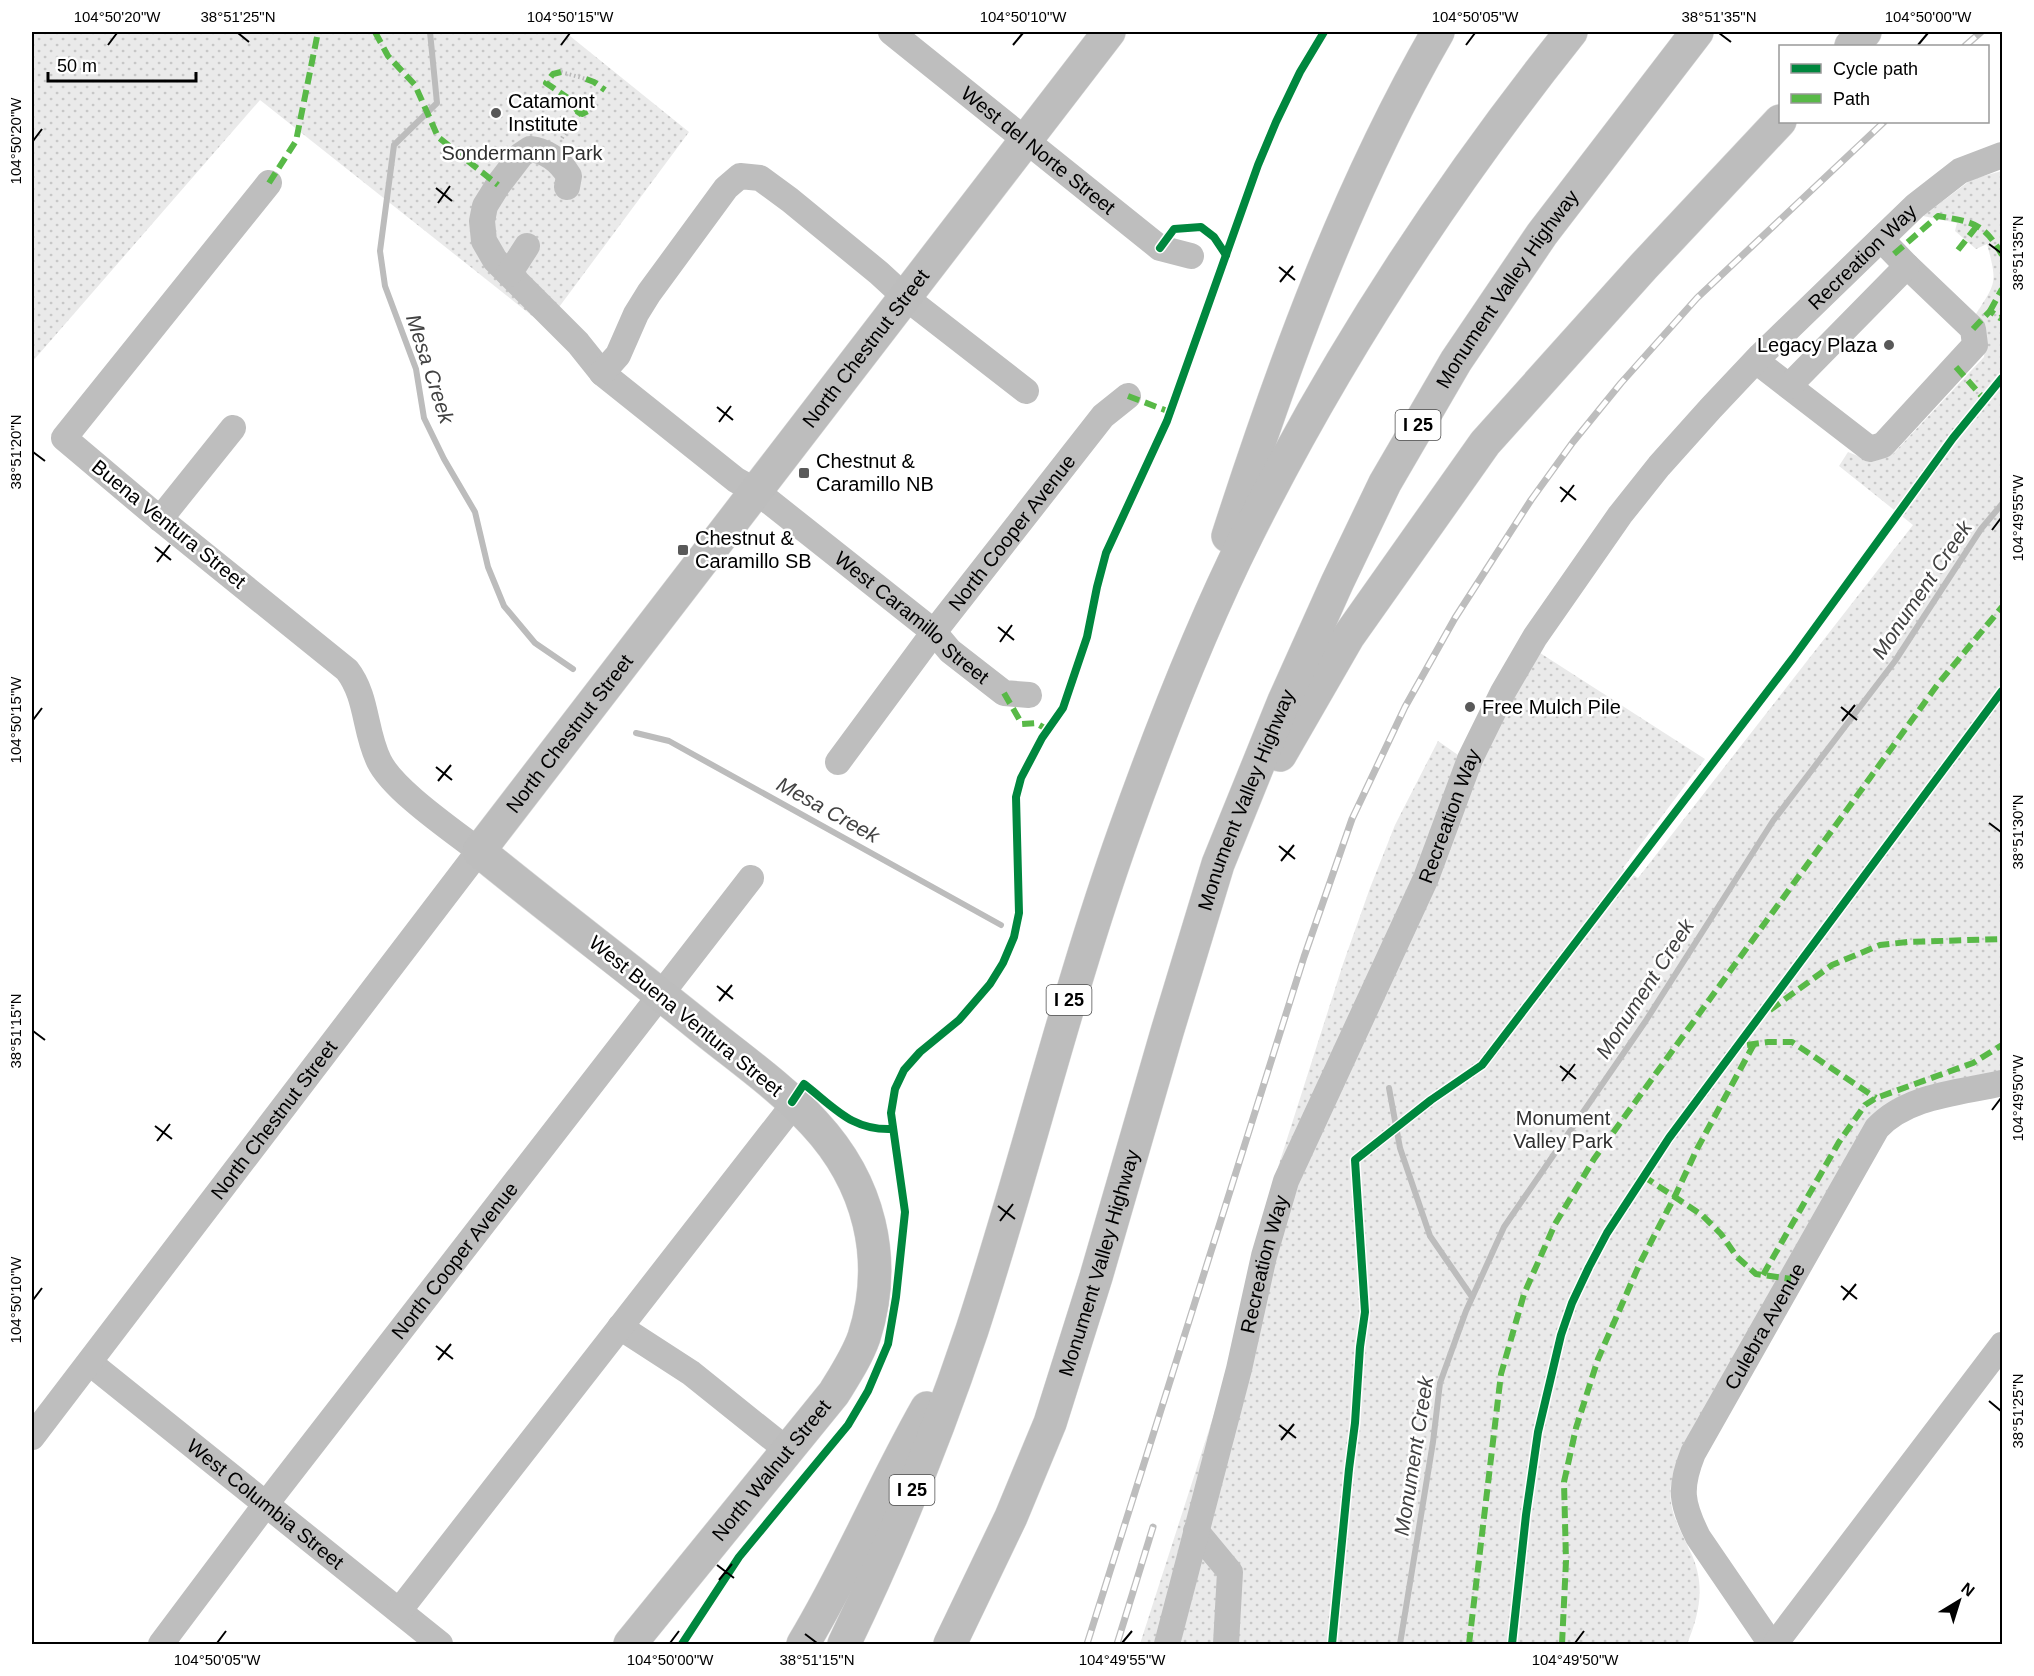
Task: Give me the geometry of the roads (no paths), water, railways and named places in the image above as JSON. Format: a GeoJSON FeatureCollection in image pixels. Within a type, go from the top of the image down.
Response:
{"type":"FeatureCollection","features":[{"type":"Feature","properties":{"kind":"main road","name":"North Chestnut Street"},"geometry":{"type":"LineString","coordinates":[[479,851],[1109,32]]}},
{"type":"Feature","properties":{"kind":"main road"},"geometry":{"type":"LineString","coordinates":[[1184,676],[1239,501],[1294,346],[1339,230],[1392,118],[1438,32]]}},
{"type":"Feature","properties":{"kind":"main road","name":"I 25"},"geometry":{"type":"LineString","coordinates":[[844,1644],[876,1578],[932,1442],[971,1331],[1067,1007],[1116,856],[1184,676],[1214,604],[1246,535],[1297,439],[1374,310],[1458,182],[1571,32]]}},
{"type":"Feature","properties":{"kind":"main road","name":"Monument Valley Highway"},"geometry":{"type":"LineString","coordinates":[[950,1644],[1011,1517],[1050,1422],[1096,1277],[1218,864],[1284,701],[1336,583],[1385,483],[1456,361],[1542,234],[1697,32]]}},
{"type":"Feature","properties":{"kind":"main road"},"geometry":{"type":"LineString","coordinates":[[1852,45],[1865,32]]}},
{"type":"Feature","properties":{"kind":"main road"},"geometry":{"type":"LineString","coordinates":[[1218,864],[1348,637],[1485,443],[1643,267],[1779,123]]}},
{"type":"Feature","properties":{"kind":"main road","name":"West Buena Ventura Street"},"geometry":{"type":"LineString","coordinates":[[479,851],[660,994],[814,1123],[836,1150],[854,1180],[867,1212],[874,1244],[875,1276]]}},
{"type":"Feature","properties":{"kind":"main road","name":"North Walnut Street"},"geometry":{"type":"LineString","coordinates":[[630,1644],[834,1393],[852,1364],[863,1338],[872,1306],[875,1276]]}},
{"type":"Feature","properties":{"kind":"main road"},"geometry":{"type":"LineString","coordinates":[[803,1644],[863,1534],[907,1442],[971,1331]]}},
{"type":"Feature","properties":{"kind":"main road"},"geometry":{"type":"LineString","coordinates":[[974,1644],[1011,1517]]}},
{"type":"Feature","properties":{"kind":"street","name":"West del Norte Street"},"geometry":{"type":"LineString","coordinates":[[891,32],[1160,248],[1191,256]]}},
{"type":"Feature","properties":{"kind":"street","name":"West Caramillo Street"},"geometry":{"type":"LineString","coordinates":[[567,187],[569,176],[564,167],[544,151],[530,149],[521,155],[485,206],[482,221],[484,241],[495,260],[578,343],[602,373],[736,480],[756,491],[934,632],[950,651],[1004,693],[1029,695]]}},
{"type":"Feature","properties":{"kind":"street","name":"Recreation Way"},"geometry":{"type":"LineString","coordinates":[[1167,1644],[1239,1369],[1264,1256],[1286,1181],[1426,878],[1470,759],[1486,725],[1535,637],[1620,515],[1659,466],[1756,361],[1881,239],[1940,186],[1960,171],[2002,155]]}},
{"type":"Feature","properties":{"kind":"street"},"geometry":{"type":"LineString","coordinates":[[602,373],[618,355],[636,314],[649,293],[726,188],[740,176],[760,178],[879,273],[905,297],[1026,391]]}},
{"type":"Feature","properties":{"kind":"street","name":"Buena Ventura Street"},"geometry":{"type":"LineString","coordinates":[[269,183],[64,438],[347,670],[365,706],[373,747],[384,770],[400,788],[479,851]]}},
{"type":"Feature","properties":{"kind":"street"},"geometry":{"type":"LineString","coordinates":[[1756,361],[1870,449],[1883,445],[1976,345],[1973,329],[1881,239]]}},
{"type":"Feature","properties":{"kind":"street"},"geometry":{"type":"LineString","coordinates":[[509,274],[527,246]]}},
{"type":"Feature","properties":{"kind":"street"},"geometry":{"type":"LineString","coordinates":[[1789,386],[1907,266]]}},
{"type":"Feature","properties":{"kind":"street","name":"North Cooper Avenue"},"geometry":{"type":"LineString","coordinates":[[838,762],[934,632],[1103,416],[1128,396]]}},
{"type":"Feature","properties":{"kind":"street"},"geometry":{"type":"LineString","coordinates":[[160,519],[233,428]]}},
{"type":"Feature","properties":{"kind":"street","name":"North Chestnut Street"},"geometry":{"type":"LineString","coordinates":[[32,1437],[479,851]]}},
{"type":"Feature","properties":{"kind":"street","name":"North Cooper Avenue"},"geometry":{"type":"LineString","coordinates":[[161,1644],[266,1504],[751,878]]}},
{"type":"Feature","properties":{"kind":"street","name":"Culebra Avenue"},"geometry":{"type":"LineString","coordinates":[[1773,1644],[1698,1537],[1689,1519],[1683,1501],[1683,1485],[1693,1453],[1877,1128],[1887,1117],[1918,1101],[2002,1083]]}},
{"type":"Feature","properties":{"kind":"street"},"geometry":{"type":"LineString","coordinates":[[399,1611],[794,1104]]}},
{"type":"Feature","properties":{"kind":"street"},"geometry":{"type":"LineString","coordinates":[[620,1327],[691,1373],[788,1450]]}},
{"type":"Feature","properties":{"kind":"street"},"geometry":{"type":"LineString","coordinates":[[1773,1644],[2002,1345]]}},
{"type":"Feature","properties":{"kind":"street","name":"West Columbia Street"},"geometry":{"type":"LineString","coordinates":[[90,1363],[440,1644]]}},
{"type":"Feature","properties":{"kind":"street"},"geometry":{"type":"LineString","coordinates":[[1197,1531],[1230,1572],[1226,1644]]}},
{"type":"Feature","properties":{"kind":"waterway","name":"Mesa Creek"},"geometry":{"type":"LineString","coordinates":[[430,32],[437,103],[394,145],[380,251],[385,286],[416,369],[424,418],[444,459],[475,512],[488,567],[504,606],[535,643],[573,669]]}},
{"type":"Feature","properties":{"kind":"waterway","name":"Monument Creek"},"geometry":{"type":"LineString","coordinates":[[1400,1644],[1433,1442],[1440,1383],[1466,1311],[1504,1227],[1645,1022],[1773,821],[1895,661],[1981,529],[2002,504]]}},
{"type":"Feature","properties":{"kind":"waterway","name":"Mesa Creek"},"geometry":{"type":"LineString","coordinates":[[636,733],[669,741],[1001,925]]}},
{"type":"Feature","properties":{"kind":"waterway","name":"Mesa Creek"},"geometry":{"type":"LineString","coordinates":[[1389,1088],[1400,1148],[1430,1236],[1472,1297]]}},
{"type":"Feature","properties":{"kind":"railway"},"geometry":{"type":"LineString","coordinates":[[1966,45],[1981,32]]}},
{"type":"Feature","properties":{"kind":"railway"},"geometry":{"type":"LineString","coordinates":[[1087,1644],[1304,957],[1352,819],[1405,707],[1455,618],[1531,500],[1573,442],[1621,383],[1697,298],[1883,123]]}},
{"type":"Feature","properties":{"kind":"railway"},"geometry":{"type":"LineString","coordinates":[[1117,1644],[1153,1527]]}},
{"type":"Feature","properties":{"kind":"place","name":"Catamont Institute"},"geometry":{"type":"Point","coordinates":[496,113]}},
{"type":"Feature","properties":{"kind":"place","name":"Legacy Plaza"},"geometry":{"type":"Point","coordinates":[1889,345]}},
{"type":"Feature","properties":{"kind":"place","name":"Chestnut & Caramillo NB"},"geometry":{"type":"Point","coordinates":[804,473]}},
{"type":"Feature","properties":{"kind":"place","name":"Chestnut & Caramillo SB"},"geometry":{"type":"Point","coordinates":[683,550]}},
{"type":"Feature","properties":{"kind":"place","name":"Free Mulch Pile"},"geometry":{"type":"Point","coordinates":[1470,707]}},
{"type":"Feature","properties":{"kind":"park label","name":"Sondermann Park"},"geometry":{"type":"Point","coordinates":[522,153]}},
{"type":"Feature","properties":{"kind":"park label","name":"Monument Valley Park"},"geometry":{"type":"Point","coordinates":[1563,1130]}}]}
